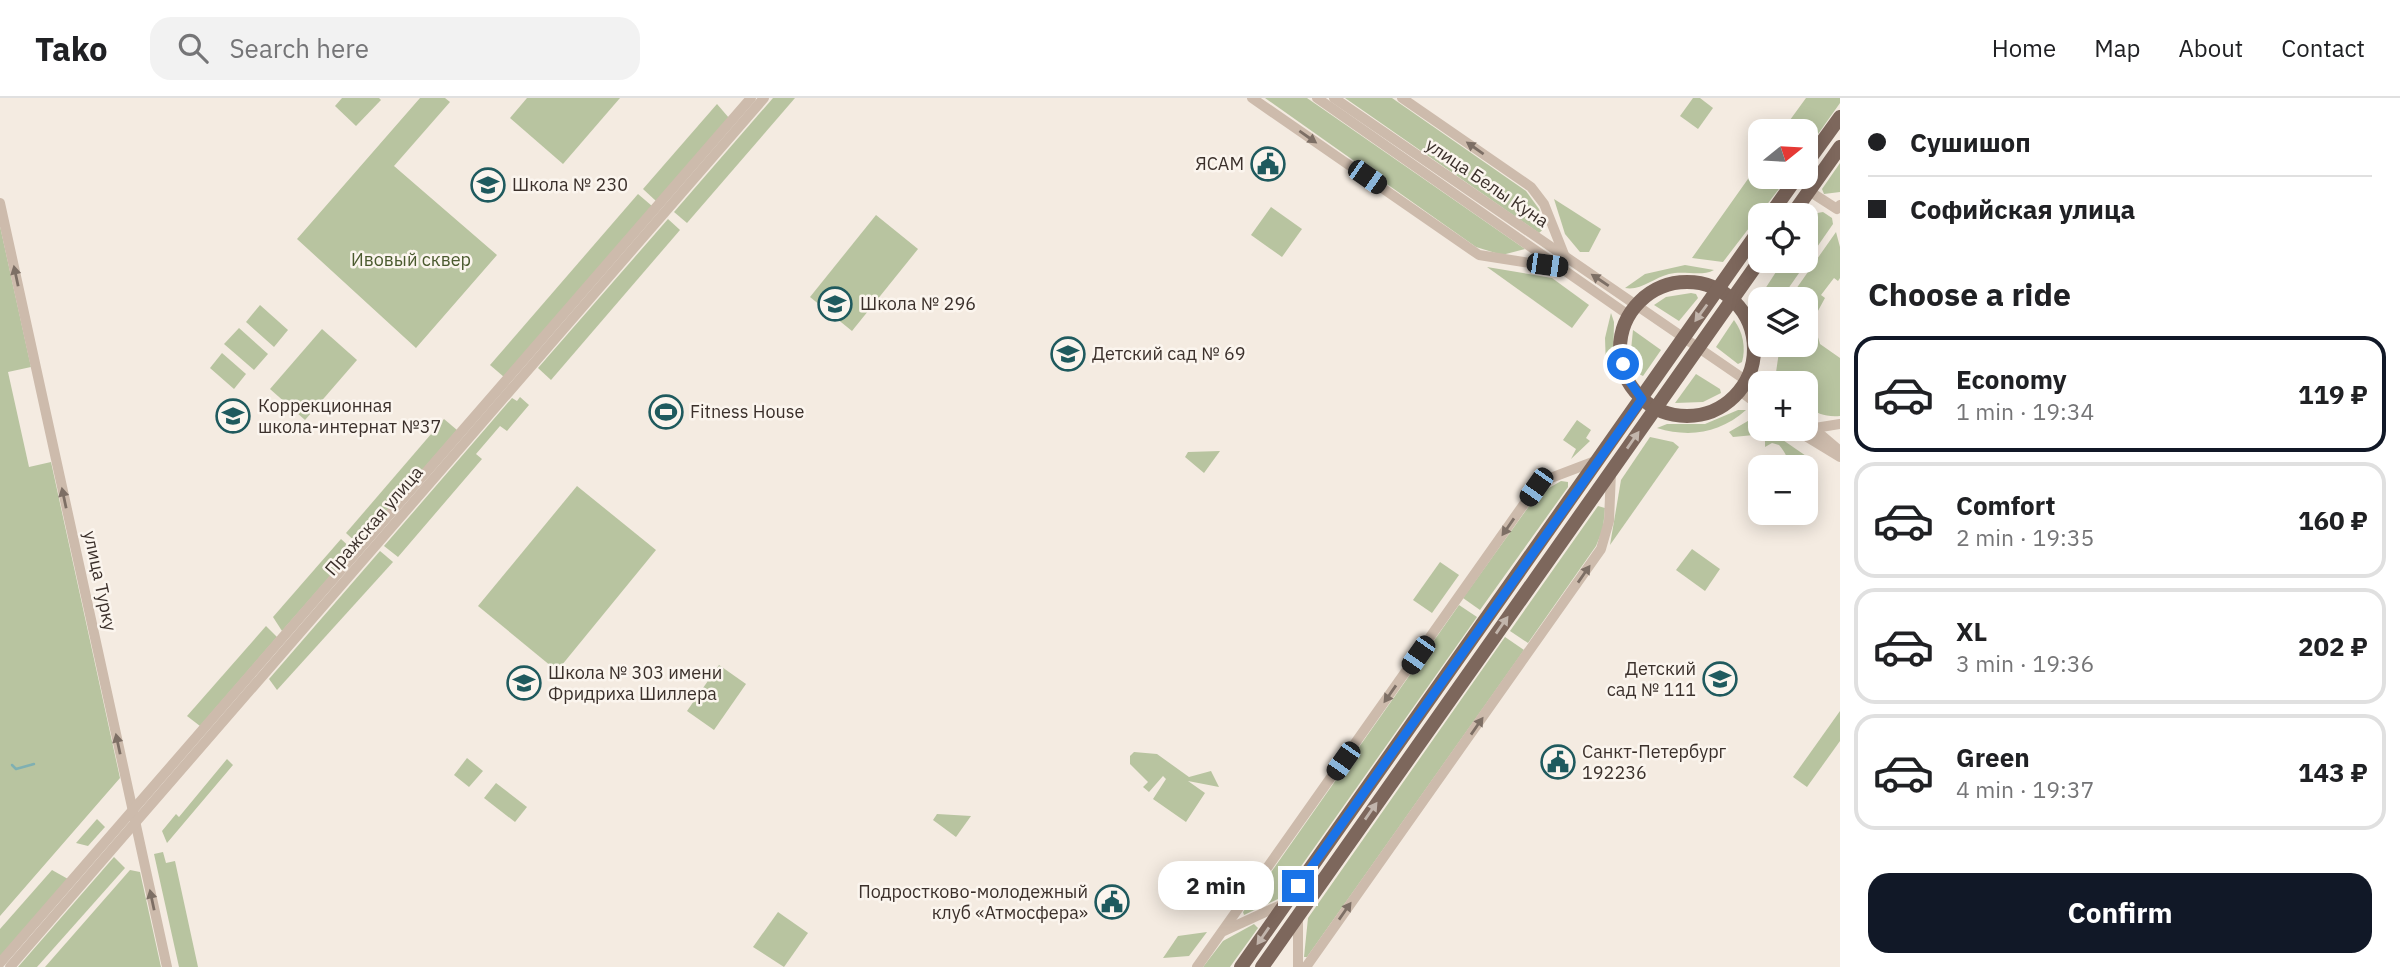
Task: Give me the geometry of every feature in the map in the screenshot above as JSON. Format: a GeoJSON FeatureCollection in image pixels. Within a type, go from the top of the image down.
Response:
{"type":"FeatureCollection","features":[{"type":"Feature","properties":{"kind":"main road"},"geometry":{"type":"LineString","coordinates":[[1818,147],[1840,117]]}},
{"type":"Feature","properties":{"kind":"main road"},"geometry":{"type":"LineString","coordinates":[[1800,203],[1840,147]]}},
{"type":"Feature","properties":{"kind":"main road"},"geometry":{"type":"LineString","coordinates":[[1241,967],[1748,247]]}},
{"type":"Feature","properties":{"kind":"main road"},"geometry":{"type":"LineString","coordinates":[[1262,967],[1751,273]]}},
{"type":"Feature","properties":{"kind":"main road"},"geometry":{"type":"LineString","coordinates":[[1679,284],[1703,284],[1719,289],[1733,300],[1743,313],[1752,338],[1754,356],[1744,386],[1724,405],[1706,413],[1675,414],[1656,408],[1642,399],[1626,373],[1622,354],[1622,334],[1631,309],[1655,290],[1679,284]]}},
{"type":"Feature","properties":{"kind":"main road"},"geometry":{"type":"LineString","coordinates":[[1336,832],[1349,842]]}},
{"type":"Feature","properties":{"kind":"street","name":"Пражская улица"},"geometry":{"type":"LineString","coordinates":[[0,963],[751,98]]}},
{"type":"Feature","properties":{"kind":"street","name":"Пражская улица"},"geometry":{"type":"LineString","coordinates":[[10,967],[764,98]]}},
{"type":"Feature","properties":{"kind":"street"},"geometry":{"type":"LineString","coordinates":[[1252,98],[1479,255],[1490,259],[1563,262],[1544,204],[1531,187],[1402,98]]}},
{"type":"Feature","properties":{"kind":"street","name":"улица Белы Куна"},"geometry":{"type":"LineString","coordinates":[[1317,98],[1563,262]]}},
{"type":"Feature","properties":{"kind":"street","name":"улица Белы Куна"},"geometry":{"type":"LineString","coordinates":[[1334,98],[1631,309],[1699,347],[1748,391]]}},
{"type":"Feature","properties":{"kind":"street"},"geometry":{"type":"LineString","coordinates":[[1809,191],[1839,209]]}},
{"type":"Feature","properties":{"kind":"street","name":"улица Турку"},"geometry":{"type":"LineString","coordinates":[[0,203],[167,967]]}},
{"type":"Feature","properties":{"kind":"street","name":"улица Белы Куна"},"geometry":{"type":"LineString","coordinates":[[1744,386],[1748,387]]}},
{"type":"Feature","properties":{"kind":"street"},"geometry":{"type":"LineString","coordinates":[[1818,425],[1840,424]]}},
{"type":"Feature","properties":{"kind":"street"},"geometry":{"type":"LineString","coordinates":[[1818,432],[1840,451]]}},
{"type":"Feature","properties":{"kind":"street"},"geometry":{"type":"LineString","coordinates":[[1814,441],[1840,457]]}},
{"type":"Feature","properties":{"kind":"street"},"geometry":{"type":"LineString","coordinates":[[1197,967],[1536,487],[1548,479],[1598,460]]}},
{"type":"Feature","properties":{"kind":"street"},"geometry":{"type":"LineString","coordinates":[[1306,967],[1601,549],[1609,521],[1611,472]]}},
{"type":"Feature","properties":{"kind":"street"},"geometry":{"type":"LineString","coordinates":[[1222,932],[1286,904]]}},
{"type":"Feature","properties":{"kind":"street"},"geometry":{"type":"LineString","coordinates":[[1298,915],[1298,967]]}},
{"type":"Feature","properties":{"kind":"green space"},"geometry":{"type":"Polygon","coordinates":[[[342,98],[381,100],[356,126],[335,106],[342,98]]]}},
{"type":"Feature","properties":{"kind":"green space","name":"Ивовый сквер"},"geometry":{"type":"Polygon","coordinates":[[[420,98],[445,98],[450,102],[394,166],[497,255],[416,348],[297,239],[420,98]]]}},
{"type":"Feature","properties":{"kind":"green space"},"geometry":{"type":"Polygon","coordinates":[[[527,98],[620,98],[563,164],[510,118],[527,98]]]}},
{"type":"Feature","properties":{"kind":"green space"},"geometry":{"type":"Polygon","coordinates":[[[773,98],[795,98],[687,223],[674,212],[773,98]]]}},
{"type":"Feature","properties":{"kind":"green space"},"geometry":{"type":"Polygon","coordinates":[[[1265,98],[1307,98],[1525,249],[1502,255],[1476,247],[1265,98]]]}},
{"type":"Feature","properties":{"kind":"green space"},"geometry":{"type":"Polygon","coordinates":[[[1345,98],[1392,98],[1526,191],[1539,209],[1546,227],[1539,233],[1345,98]]]}},
{"type":"Feature","properties":{"kind":"green space"},"geometry":{"type":"Polygon","coordinates":[[[1693,98],[1700,98],[1713,108],[1698,129],[1680,116],[1693,98]]]}},
{"type":"Feature","properties":{"kind":"green space"},"geometry":{"type":"Polygon","coordinates":[[[1806,98],[1840,98],[1840,103],[1818,134],[1818,119],[1791,119],[1806,98]]]}},
{"type":"Feature","properties":{"kind":"green space"},"geometry":{"type":"Polygon","coordinates":[[[717,104],[729,118],[656,201],[643,189],[717,104]]]}},
{"type":"Feature","properties":{"kind":"green space"},"geometry":{"type":"Polygon","coordinates":[[[1840,163],[1840,192],[1824,194],[1822,189],[1840,163]]]}},
{"type":"Feature","properties":{"kind":"green space"},"geometry":{"type":"Polygon","coordinates":[[[1748,179],[1748,189],[1779,189],[1768,203],[1748,203],[1748,229],[1723,262],[1692,258],[1748,179]]]}},
{"type":"Feature","properties":{"kind":"green space"},"geometry":{"type":"Polygon","coordinates":[[[638,194],[652,206],[504,377],[490,365],[638,194]]]}},
{"type":"Feature","properties":{"kind":"green space"},"geometry":{"type":"Polygon","coordinates":[[[1554,199],[1601,229],[1589,252],[1580,252],[1565,234],[1554,199]]]}},
{"type":"Feature","properties":{"kind":"green space"},"geometry":{"type":"Polygon","coordinates":[[[1271,207],[1302,229],[1282,257],[1251,235],[1271,207]]]}},
{"type":"Feature","properties":{"kind":"green space"},"geometry":{"type":"Polygon","coordinates":[[[1823,212],[1832,218],[1833,224],[1818,246],[1818,213],[1823,212]]]}},
{"type":"Feature","properties":{"kind":"green space"},"geometry":{"type":"Polygon","coordinates":[[[876,215],[918,249],[852,331],[810,297],[876,215]]]}},
{"type":"Feature","properties":{"kind":"green space"},"geometry":{"type":"Polygon","coordinates":[[[668,219],[680,230],[551,380],[538,368],[668,219]]]}},
{"type":"Feature","properties":{"kind":"green space"},"geometry":{"type":"Polygon","coordinates":[[[0,226],[31,367],[8,372],[29,467],[51,462],[120,778],[0,916],[0,226]]]}},
{"type":"Feature","properties":{"kind":"green space"},"geometry":{"type":"Polygon","coordinates":[[[1836,232],[1840,247],[1840,278],[1838,281],[1834,278],[1821,295],[1825,298],[1818,311],[1818,287],[1797,287],[1807,273],[1818,273],[1818,258],[1836,232]]]}},
{"type":"Feature","properties":{"kind":"green space"},"geometry":{"type":"Polygon","coordinates":[[[1685,265],[1714,270],[1704,273],[1669,274],[1642,286],[1625,288],[1645,274],[1685,265]]]}},
{"type":"Feature","properties":{"kind":"green space"},"geometry":{"type":"Polygon","coordinates":[[[1487,267],[1552,278],[1589,305],[1572,328],[1487,267]]]}},
{"type":"Feature","properties":{"kind":"green space"},"geometry":{"type":"Polygon","coordinates":[[[1775,273],[1799,273],[1789,287],[1766,287],[1775,273]]]}},
{"type":"Feature","properties":{"kind":"green space"},"geometry":{"type":"Polygon","coordinates":[[[1691,293],[1698,298],[1679,321],[1654,305],[1666,297],[1691,293]]]}},
{"type":"Feature","properties":{"kind":"green space"},"geometry":{"type":"Polygon","coordinates":[[[260,305],[288,330],[274,347],[246,322],[260,305]]]}},
{"type":"Feature","properties":{"kind":"green space"},"geometry":{"type":"Polygon","coordinates":[[[1611,313],[1614,322],[1613,365],[1606,367],[1605,338],[1611,313]]]}},
{"type":"Feature","properties":{"kind":"green space"},"geometry":{"type":"Polygon","coordinates":[[[1734,320],[1744,346],[1742,362],[1738,364],[1716,347],[1734,320]]]}},
{"type":"Feature","properties":{"kind":"green space"},"geometry":{"type":"Polygon","coordinates":[[[239,328],[268,354],[254,370],[224,344],[239,328]]]}},
{"type":"Feature","properties":{"kind":"green space"},"geometry":{"type":"Polygon","coordinates":[[[322,329],[357,360],[305,420],[270,389],[322,329]]]}},
{"type":"Feature","properties":{"kind":"green space"},"geometry":{"type":"Polygon","coordinates":[[[1633,330],[1661,350],[1643,376],[1637,373],[1631,350],[1633,330]]]}},
{"type":"Feature","properties":{"kind":"green space"},"geometry":{"type":"Polygon","coordinates":[[[1818,337],[1820,344],[1840,358],[1840,416],[1818,412],[1818,371],[1776,371],[1778,357],[1818,357],[1818,337]]]}},
{"type":"Feature","properties":{"kind":"green space"},"geometry":{"type":"Polygon","coordinates":[[[222,353],[246,374],[234,389],[210,368],[222,353]]]}},
{"type":"Feature","properties":{"kind":"green space"},"geometry":{"type":"Polygon","coordinates":[[[1696,374],[1720,389],[1721,393],[1703,402],[1675,403],[1696,374]]]}},
{"type":"Feature","properties":{"kind":"green space"},"geometry":{"type":"Polygon","coordinates":[[[520,397],[529,405],[507,431],[500,426],[476,454],[482,459],[398,557],[384,546],[512,398],[517,401],[520,397]]]}},
{"type":"Feature","properties":{"kind":"green space"},"geometry":{"type":"Polygon","coordinates":[[[1738,410],[1746,410],[1726,424],[1704,431],[1681,433],[1657,428],[1667,424],[1705,424],[1738,410]]]}},
{"type":"Feature","properties":{"kind":"green space"},"geometry":{"type":"Polygon","coordinates":[[[444,419],[457,430],[358,544],[346,533],[444,419]]]}},
{"type":"Feature","properties":{"kind":"green space"},"geometry":{"type":"Polygon","coordinates":[[[1577,420],[1591,430],[1586,438],[1590,441],[1571,459],[1576,449],[1563,440],[1577,420]]]}},
{"type":"Feature","properties":{"kind":"green space"},"geometry":{"type":"Polygon","coordinates":[[[1748,421],[1748,436],[1733,437],[1729,432],[1748,421]]]}},
{"type":"Feature","properties":{"kind":"green space"},"geometry":{"type":"Polygon","coordinates":[[[1650,437],[1673,442],[1679,447],[1610,545],[1621,480],[1650,437]]]}},
{"type":"Feature","properties":{"kind":"green space"},"geometry":{"type":"Polygon","coordinates":[[[1765,441],[1784,441],[1805,455],[1786,455],[1779,445],[1772,443],[1765,447],[1765,441]]]}},
{"type":"Feature","properties":{"kind":"green space"},"geometry":{"type":"Polygon","coordinates":[[[1220,451],[1204,473],[1185,457],[1188,452],[1220,451]]]}},
{"type":"Feature","properties":{"kind":"green space"},"geometry":{"type":"Polygon","coordinates":[[[1561,481],[1568,482],[1568,487],[1480,610],[1463,598],[1537,495],[1561,481]]]}},
{"type":"Feature","properties":{"kind":"green space"},"geometry":{"type":"Polygon","coordinates":[[[577,486],[656,550],[557,671],[478,606],[577,486]]]}},
{"type":"Feature","properties":{"kind":"green space"},"geometry":{"type":"Polygon","coordinates":[[[1598,506],[1605,508],[1603,529],[1596,546],[1528,643],[1510,631],[1598,506]]]}},
{"type":"Feature","properties":{"kind":"green space"},"geometry":{"type":"Polygon","coordinates":[[[341,539],[353,550],[282,631],[273,617],[341,539]]]}},
{"type":"Feature","properties":{"kind":"green space"},"geometry":{"type":"Polygon","coordinates":[[[1692,549],[1720,569],[1705,591],[1676,570],[1692,549]]]}},
{"type":"Feature","properties":{"kind":"green space"},"geometry":{"type":"Polygon","coordinates":[[[380,551],[393,562],[277,690],[269,679],[380,551]]]}},
{"type":"Feature","properties":{"kind":"green space"},"geometry":{"type":"Polygon","coordinates":[[[1440,562],[1459,575],[1432,613],[1413,600],[1440,562]]]}},
{"type":"Feature","properties":{"kind":"green space"},"geometry":{"type":"Polygon","coordinates":[[[1459,605],[1477,617],[1278,899],[1244,915],[1243,912],[1459,605]]]}},
{"type":"Feature","properties":{"kind":"green space"},"geometry":{"type":"Polygon","coordinates":[[[266,626],[277,637],[200,726],[187,716],[266,626]]]}},
{"type":"Feature","properties":{"kind":"green space"},"geometry":{"type":"Polygon","coordinates":[[[1505,637],[1524,650],[1307,957],[1304,957],[1308,918],[1505,637]]]}},
{"type":"Feature","properties":{"kind":"green space"},"geometry":{"type":"Polygon","coordinates":[[[719,665],[746,684],[714,730],[687,711],[719,665]]]}},
{"type":"Feature","properties":{"kind":"green space"},"geometry":{"type":"Polygon","coordinates":[[[1840,711],[1840,741],[1807,787],[1793,777],[1840,711]]]}},
{"type":"Feature","properties":{"kind":"green space"},"geometry":{"type":"Polygon","coordinates":[[[1134,752],[1157,754],[1189,777],[1211,771],[1219,787],[1188,781],[1205,793],[1186,822],[1153,799],[1166,779],[1163,776],[1149,792],[1143,787],[1148,782],[1130,764],[1130,756],[1134,752]]]}},
{"type":"Feature","properties":{"kind":"green space"},"geometry":{"type":"Polygon","coordinates":[[[467,758],[483,771],[469,787],[454,775],[467,758]]]}},
{"type":"Feature","properties":{"kind":"green space"},"geometry":{"type":"Polygon","coordinates":[[[227,759],[233,765],[167,843],[162,831],[176,814],[179,817],[227,759]]]}},
{"type":"Feature","properties":{"kind":"green space"},"geometry":{"type":"Polygon","coordinates":[[[496,783],[527,807],[515,822],[484,798],[496,783]]]}},
{"type":"Feature","properties":{"kind":"green space"},"geometry":{"type":"Polygon","coordinates":[[[937,814],[971,816],[956,837],[933,820],[937,814]]]}},
{"type":"Feature","properties":{"kind":"green space"},"geometry":{"type":"Polygon","coordinates":[[[97,819],[105,827],[88,846],[76,843],[97,819]]]}},
{"type":"Feature","properties":{"kind":"green space"},"geometry":{"type":"Polygon","coordinates":[[[163,852],[166,863],[175,861],[198,967],[179,967],[154,854],[163,852]]]}},
{"type":"Feature","properties":{"kind":"green space"},"geometry":{"type":"Polygon","coordinates":[[[114,857],[125,868],[37,967],[18,967],[114,857]]]}},
{"type":"Feature","properties":{"kind":"green space"},"geometry":{"type":"Polygon","coordinates":[[[52,870],[68,879],[0,957],[0,929],[52,870]]]}},
{"type":"Feature","properties":{"kind":"green space"},"geometry":{"type":"Polygon","coordinates":[[[130,870],[140,872],[161,967],[45,967],[130,870]]]}},
{"type":"Feature","properties":{"kind":"green space"},"geometry":{"type":"Polygon","coordinates":[[[778,912],[808,933],[784,967],[753,947],[778,912]]]}},
{"type":"Feature","properties":{"kind":"green space"},"geometry":{"type":"Polygon","coordinates":[[[1254,924],[1258,928],[1230,967],[1203,967],[1223,941],[1254,924]]]}},
{"type":"Feature","properties":{"kind":"green space"},"geometry":{"type":"Polygon","coordinates":[[[1207,932],[1189,956],[1163,958],[1178,936],[1207,932]]]}},
{"type":"Feature","properties":{"kind":"waterway"},"geometry":{"type":"LineString","coordinates":[[12,765],[16,769],[34,764]]}},
{"type":"Feature","properties":{"kind":"place","name":"ЯСАМ"},"geometry":{"type":"Point","coordinates":[1268,164]}},
{"type":"Feature","properties":{"kind":"place","name":"Школа № 230"},"geometry":{"type":"Point","coordinates":[488,185]}},
{"type":"Feature","properties":{"kind":"place","name":"Школа № 296"},"geometry":{"type":"Point","coordinates":[835,304]}},
{"type":"Feature","properties":{"kind":"place","name":"Детский сад № 69"},"geometry":{"type":"Point","coordinates":[1068,354]}},
{"type":"Feature","properties":{"kind":"place","name":"Fitness House"},"geometry":{"type":"Point","coordinates":[666,412]}},
{"type":"Feature","properties":{"kind":"place","name":"Коррекционная школа-интернат №37"},"geometry":{"type":"Point","coordinates":[233,416]}},
{"type":"Feature","properties":{"kind":"place","name":"Детский сад № 111"},"geometry":{"type":"Point","coordinates":[1720,679]}},
{"type":"Feature","properties":{"kind":"place","name":"Школа № 303 имени Фридриха Шиллера"},"geometry":{"type":"Point","coordinates":[524,683]}},
{"type":"Feature","properties":{"kind":"place","name":"Санкт-Петербург 192236"},"geometry":{"type":"Point","coordinates":[1558,762]}},
{"type":"Feature","properties":{"kind":"place","name":"Подростково-молодежный клуб «Атмосфера»"},"geometry":{"type":"Point","coordinates":[1112,902]}},
{"type":"Feature","properties":{"kind":"route"},"geometry":{"type":"LineString","coordinates":[[1298,886],[1642,399],[1630,382],[1623,364]]}}]}
